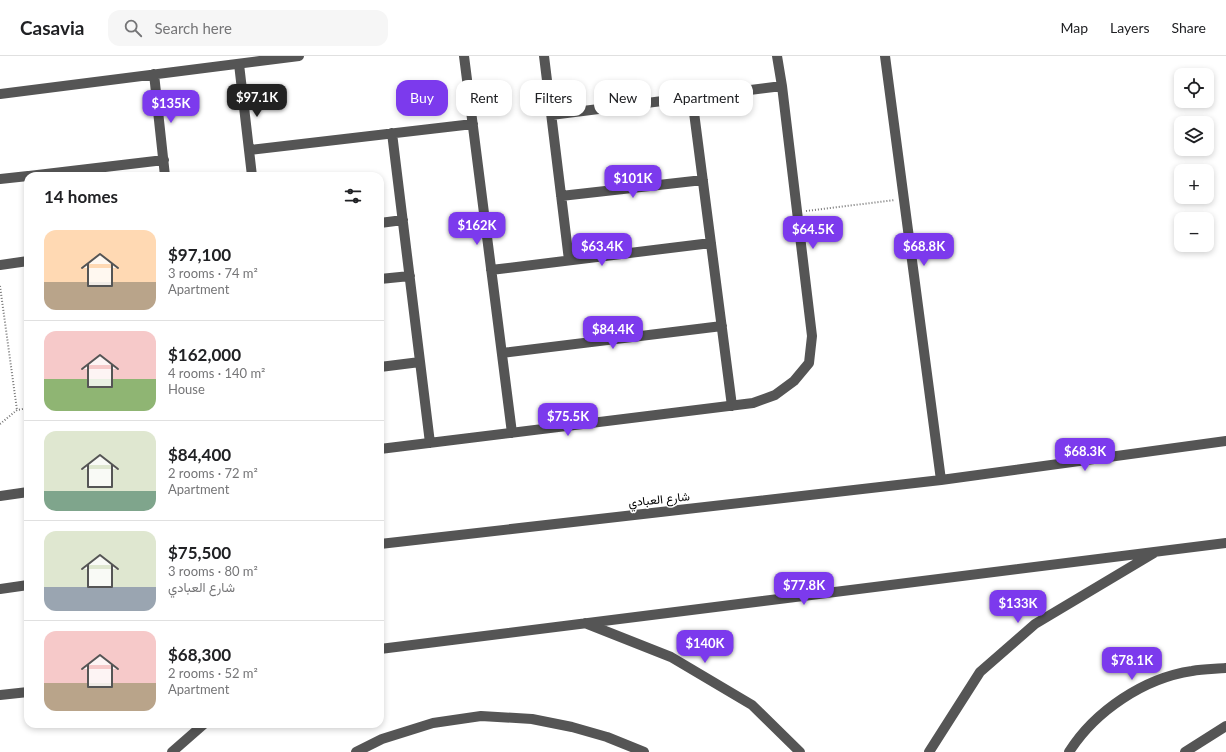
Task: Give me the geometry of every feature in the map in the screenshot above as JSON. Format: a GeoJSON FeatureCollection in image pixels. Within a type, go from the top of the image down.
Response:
{"type":"FeatureCollection","features":[{"type":"Feature","properties":{"kind":"street"},"geometry":{"type":"LineString","coordinates":[[0,94],[299,56]]}},
{"type":"Feature","properties":{"kind":"street"},"geometry":{"type":"LineString","coordinates":[[464,56],[512,433]]}},
{"type":"Feature","properties":{"kind":"street"},"geometry":{"type":"LineString","coordinates":[[544,56],[547,80]]}},
{"type":"Feature","properties":{"kind":"street"},"geometry":{"type":"LineString","coordinates":[[384,448],[753,403],[775,395],[794,381],[809,363],[812,336],[782,86],[777,56]]}},
{"type":"Feature","properties":{"kind":"street"},"geometry":{"type":"LineString","coordinates":[[885,56],[941,480]]}},
{"type":"Feature","properties":{"kind":"street"},"geometry":{"type":"LineString","coordinates":[[239,64],[252,172]]}},
{"type":"Feature","properties":{"kind":"street"},"geometry":{"type":"LineString","coordinates":[[154,74],[165,172]]}},
{"type":"Feature","properties":{"kind":"street"},"geometry":{"type":"LineString","coordinates":[[753,90],[782,86]]}},
{"type":"Feature","properties":{"kind":"street"},"geometry":{"type":"LineString","coordinates":[[586,111],[659,101]]}},
{"type":"Feature","properties":{"kind":"street"},"geometry":{"type":"LineString","coordinates":[[551,116],[569,260]]}},
{"type":"Feature","properties":{"kind":"street"},"geometry":{"type":"LineString","coordinates":[[695,116],[732,406]]}},
{"type":"Feature","properties":{"kind":"street"},"geometry":{"type":"LineString","coordinates":[[249,150],[473,124]]}},
{"type":"Feature","properties":{"kind":"street"},"geometry":{"type":"LineString","coordinates":[[392,134],[430,443]]}},
{"type":"Feature","properties":{"kind":"street"},"geometry":{"type":"LineString","coordinates":[[62,172],[164,160]]}},
{"type":"Feature","properties":{"kind":"street"},"geometry":{"type":"LineString","coordinates":[[0,179],[24,176]]}},
{"type":"Feature","properties":{"kind":"street"},"geometry":{"type":"LineString","coordinates":[[561,196],[703,180]]}},
{"type":"Feature","properties":{"kind":"street"},"geometry":{"type":"LineString","coordinates":[[384,222],[403,220]]}},
{"type":"Feature","properties":{"kind":"street"},"geometry":{"type":"LineString","coordinates":[[491,270],[711,243]]}},
{"type":"Feature","properties":{"kind":"street"},"geometry":{"type":"LineString","coordinates":[[0,265],[24,262]]}},
{"type":"Feature","properties":{"kind":"street"},"geometry":{"type":"LineString","coordinates":[[384,279],[410,276]]}},
{"type":"Feature","properties":{"kind":"street"},"geometry":{"type":"LineString","coordinates":[[502,353],[722,326]]}},
{"type":"Feature","properties":{"kind":"street"},"geometry":{"type":"LineString","coordinates":[[384,366],[420,362]]}},
{"type":"Feature","properties":{"kind":"street","name":"شارع العبادي"},"geometry":{"type":"LineString","coordinates":[[384,544],[941,480],[1226,441]]}},
{"type":"Feature","properties":{"kind":"street"},"geometry":{"type":"LineString","coordinates":[[0,496],[24,493]]}},
{"type":"Feature","properties":{"kind":"street"},"geometry":{"type":"LineString","coordinates":[[384,648],[582,622],[1226,543]]}},
{"type":"Feature","properties":{"kind":"street"},"geometry":{"type":"LineString","coordinates":[[1202,546],[1226,548]]}},
{"type":"Feature","properties":{"kind":"street"},"geometry":{"type":"LineString","coordinates":[[929,752],[980,672],[1029,628],[1157,551]]}},
{"type":"Feature","properties":{"kind":"street"},"geometry":{"type":"LineString","coordinates":[[0,589],[24,586]]}},
{"type":"Feature","properties":{"kind":"street"},"geometry":{"type":"LineString","coordinates":[[582,622],[671,657],[752,705],[800,752]]}},
{"type":"Feature","properties":{"kind":"street"},"geometry":{"type":"LineString","coordinates":[[1069,752],[1099,717],[1127,696],[1158,680],[1191,671],[1226,668]]}},
{"type":"Feature","properties":{"kind":"street"},"geometry":{"type":"LineString","coordinates":[[0,695],[24,692]]}},
{"type":"Feature","properties":{"kind":"street"},"geometry":{"type":"LineString","coordinates":[[356,752],[382,739],[433,723],[481,716],[532,719],[572,727],[607,737],[644,752]]}},
{"type":"Feature","properties":{"kind":"street"},"geometry":{"type":"LineString","coordinates":[[1186,752],[1226,726]]}},
{"type":"Feature","properties":{"kind":"street"},"geometry":{"type":"LineString","coordinates":[[172,752],[199,728]]}},
{"type":"Feature","properties":{"kind":"path"},"geometry":{"type":"LineString","coordinates":[[797,212],[904,198]]}},
{"type":"Feature","properties":{"kind":"path"},"geometry":{"type":"LineString","coordinates":[[0,286],[17,410]]}},
{"type":"Feature","properties":{"kind":"path"},"geometry":{"type":"LineString","coordinates":[[0,424],[17,410],[24,409]]}}]}
